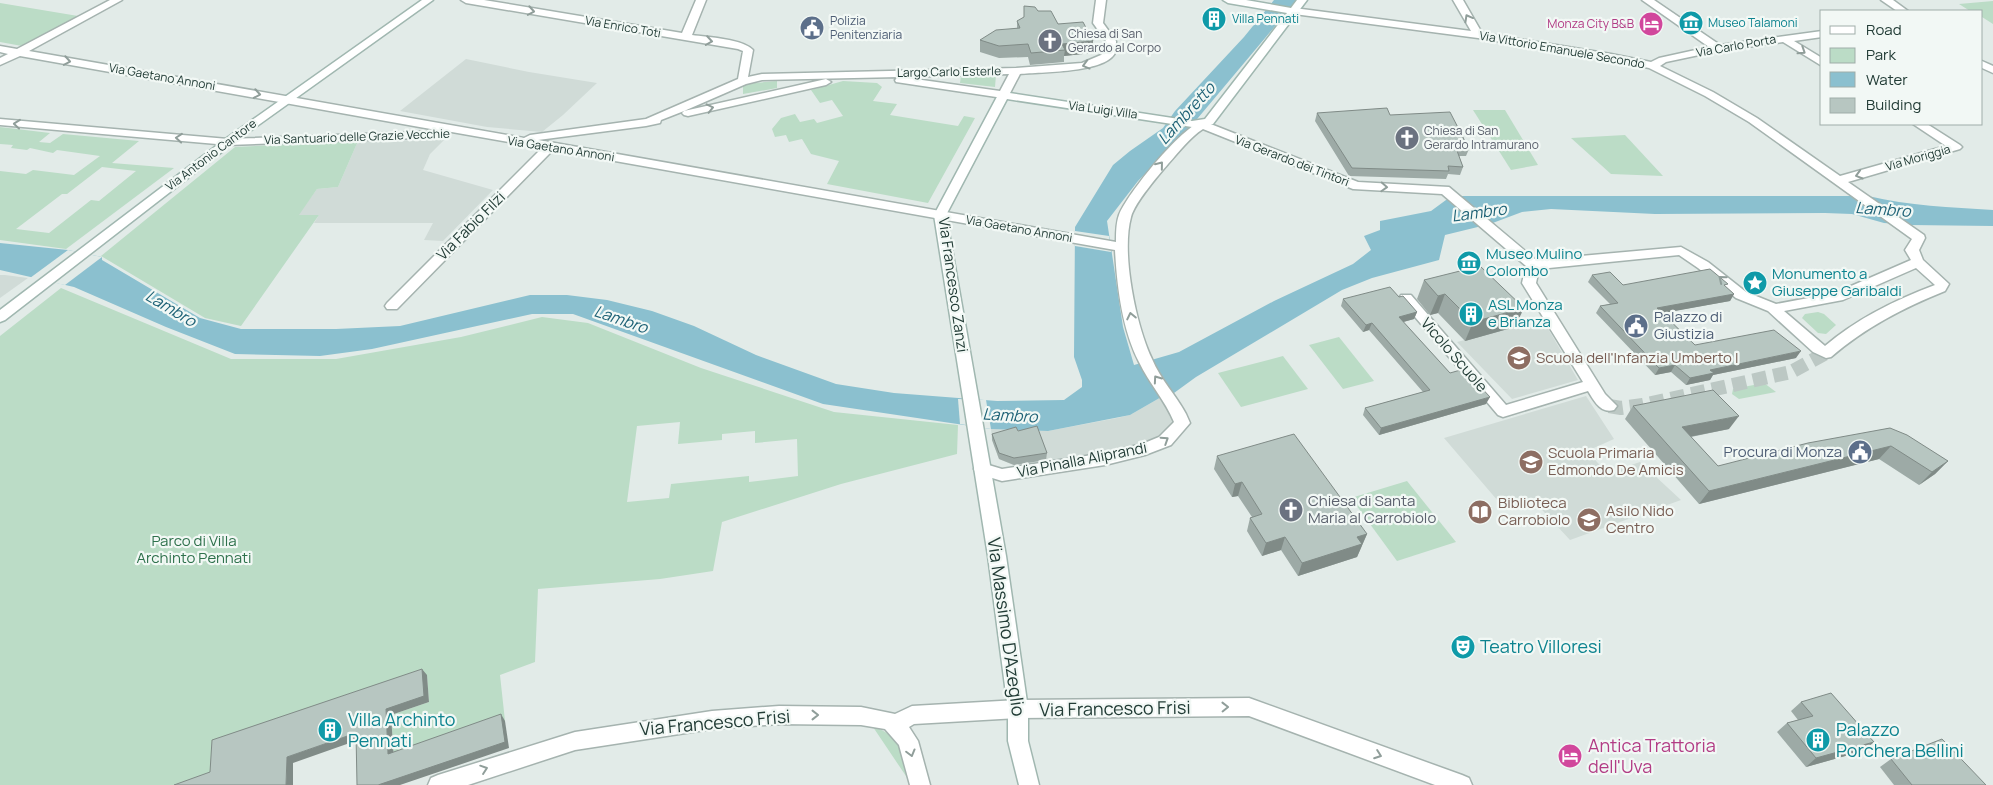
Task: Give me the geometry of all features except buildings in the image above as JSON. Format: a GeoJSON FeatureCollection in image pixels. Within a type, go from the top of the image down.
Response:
{"type":"FeatureCollection","features":[{"type":"Feature","properties":{"kind":"street"},"geometry":{"type":"LineString","coordinates":[[0,62],[117,0]]}},
{"type":"Feature","properties":{"kind":"street","name":"Via Antonio Cantore"},"geometry":{"type":"LineString","coordinates":[[0,317],[228,142],[428,0]]}},
{"type":"Feature","properties":{"kind":"street","name":"Via Enrico Toti"},"geometry":{"type":"LineString","coordinates":[[466,0],[745,48],[748,50],[743,81]]}},
{"type":"Feature","properties":{"kind":"street"},"geometry":{"type":"LineString","coordinates":[[686,38],[701,0]]}},
{"type":"Feature","properties":{"kind":"street"},"geometry":{"type":"LineString","coordinates":[[1016,71],[1084,66],[1105,57],[1110,52],[1110,41],[1098,23],[1102,0]]}},
{"type":"Feature","properties":{"kind":"street","name":"Via Vittorio Emanuele Secondo"},"geometry":{"type":"LineString","coordinates":[[1228,0],[1291,11],[1478,35],[1611,57],[1652,66],[1709,94],[1747,116],[1919,238],[1912,250],[1918,262]]}},
{"type":"Feature","properties":{"kind":"street","name":"Via Pinalla Aliprandi"},"geometry":{"type":"LineString","coordinates":[[982,469],[1002,475],[1105,459],[1145,450],[1165,441],[1182,423],[1178,410],[1146,362],[1137,338],[1117,246],[1125,215],[1145,185],[1197,124],[1209,122],[1291,11],[1302,0]]}},
{"type":"Feature","properties":{"kind":"street"},"geometry":{"type":"LineString","coordinates":[[1458,0],[1478,35]]}},
{"type":"Feature","properties":{"kind":"street"},"geometry":{"type":"LineString","coordinates":[[1647,0],[1718,48]]}},
{"type":"Feature","properties":{"kind":"street"},"geometry":{"type":"LineString","coordinates":[[1886,0],[1901,10]]}},
{"type":"Feature","properties":{"kind":"street","name":"Via Carlo Porta"},"geometry":{"type":"LineString","coordinates":[[1652,66],[1663,60],[1718,48],[1820,34]]}},
{"type":"Feature","properties":{"kind":"street"},"geometry":{"type":"LineString","coordinates":[[1783,38],[1820,62]]}},
{"type":"Feature","properties":{"kind":"street","name":"Via Gaetano Annoni"},"geometry":{"type":"LineString","coordinates":[[0,49],[511,141],[551,146],[1117,246]]}},
{"type":"Feature","properties":{"kind":"street","name":"Largo Carlo Esterle"},"geometry":{"type":"LineString","coordinates":[[511,141],[646,123],[861,74],[1003,95],[1016,71],[861,74],[762,77],[743,81],[646,123]]}},
{"type":"Feature","properties":{"kind":"street"},"geometry":{"type":"LineString","coordinates":[[780,77],[784,88],[780,92]]}},
{"type":"Feature","properties":{"kind":"street"},"geometry":{"type":"LineString","coordinates":[[729,88],[728,93],[742,100]]}},
{"type":"Feature","properties":{"kind":"street","name":"Via Luigi Villa"},"geometry":{"type":"LineString","coordinates":[[1003,95],[1197,124]]}},
{"type":"Feature","properties":{"kind":"street","name":"Via Francesco Zanzi"},"geometry":{"type":"LineString","coordinates":[[982,469],[940,215],[1003,95]]}},
{"type":"Feature","properties":{"kind":"street","name":"Via Santuario delle Grazie Vecchie"},"geometry":{"type":"LineString","coordinates":[[0,122],[228,142],[474,134]]}},
{"type":"Feature","properties":{"kind":"street","name":"Via Gerardo dei Tintori"},"geometry":{"type":"LineString","coordinates":[[1197,124],[1357,186],[1449,194],[1533,265]]}},
{"type":"Feature","properties":{"kind":"street","name":"Via Moriggia"},"geometry":{"type":"LineString","coordinates":[[1838,181],[1956,147],[1921,125]]}},
{"type":"Feature","properties":{"kind":"street","name":"Via Fabio Filzi"},"geometry":{"type":"LineString","coordinates":[[392,306],[551,146]]}},
{"type":"Feature","properties":{"kind":"street"},"geometry":{"type":"LineString","coordinates":[[1609,406],[1600,398],[1529,284],[1533,265],[1681,252],[1700,263],[1746,299],[1776,309],[1838,296],[1918,262],[1942,284],[1940,288],[1918,296],[1867,320],[1850,331],[1826,353],[1779,316],[1776,309]]}},
{"type":"Feature","properties":{"kind":"street","name":"Vicolo Scuole"},"geometry":{"type":"LineString","coordinates":[[1406,298],[1503,411],[1592,385]]}},
{"type":"Feature","properties":{"kind":"street","name":"Via Massimo D'Azeglio"},"geometry":{"type":"LineString","coordinates":[[982,469],[997,556],[1018,710],[1018,741],[1029,785]]}},
{"type":"Feature","properties":{"kind":"street","name":"Via Francesco Frisi"},"geometry":{"type":"LineString","coordinates":[[438,785],[523,756],[575,741],[712,720],[779,715],[861,716],[876,717],[895,724],[912,715],[1018,710],[1249,707],[1462,785]]}},
{"type":"Feature","properties":{"kind":"street"},"geometry":{"type":"LineString","coordinates":[[895,724],[908,741],[920,785]]}},
{"type":"Feature","properties":{"kind":"shaded area"},"geometry":{"type":"Polygon","coordinates":[[[466,59],[597,83],[542,132],[487,127],[400,111],[466,59]]]}},
{"type":"Feature","properties":{"kind":"shaded area"},"geometry":{"type":"Polygon","coordinates":[[[444,140],[430,154],[423,170],[493,190],[443,241],[424,240],[433,223],[314,223],[319,215],[298,215],[317,189],[338,187],[358,141],[444,140]]]}},
{"type":"Feature","properties":{"kind":"shaded area"},"geometry":{"type":"Polygon","coordinates":[[[0,275],[5,275],[28,278],[0,298],[0,275]]]}},
{"type":"Feature","properties":{"kind":"shaded area","name":"Scuola dell'Infanzia Umberto I"},"geometry":{"type":"Polygon","coordinates":[[[1543,320],[1578,380],[1512,399],[1457,342],[1543,320]]]}},
{"type":"Feature","properties":{"kind":"shaded area"},"geometry":{"type":"Polygon","coordinates":[[[1163,396],[1174,414],[1173,423],[1152,441],[1139,446],[1023,469],[999,459],[992,440],[991,429],[1048,431],[1117,418],[1130,415],[1163,396]]]}},
{"type":"Feature","properties":{"kind":"shaded area","name":"Scuola Primaria Edmondo De Amicis"},"geometry":{"type":"Polygon","coordinates":[[[1586,396],[1614,439],[1587,451],[1607,473],[1640,462],[1681,500],[1570,540],[1532,499],[1504,508],[1444,438],[1586,396]]]}},
{"type":"Feature","properties":{"kind":"green space"},"geometry":{"type":"Polygon","coordinates":[[[1993,1],[1993,24],[1983,18],[1983,10],[1968,10],[1959,4],[1993,1]]]}},
{"type":"Feature","properties":{"kind":"green space"},"geometry":{"type":"Polygon","coordinates":[[[0,3],[78,16],[22,46],[0,42],[0,3]]]}},
{"type":"Feature","properties":{"kind":"green space"},"geometry":{"type":"Polygon","coordinates":[[[996,75],[995,87],[960,83],[961,76],[996,75]]]}},
{"type":"Feature","properties":{"kind":"green space"},"geometry":{"type":"Polygon","coordinates":[[[777,81],[777,88],[743,94],[743,84],[777,81]]]}},
{"type":"Feature","properties":{"kind":"green space"},"geometry":{"type":"Polygon","coordinates":[[[843,81],[877,83],[882,87],[873,101],[897,104],[890,115],[958,126],[964,116],[975,118],[928,203],[827,184],[839,161],[811,154],[802,139],[789,142],[786,135],[775,137],[772,129],[781,118],[795,114],[800,122],[814,119],[817,123],[843,116],[832,100],[820,103],[811,90],[843,81]]]}},
{"type":"Feature","properties":{"kind":"green space"},"geometry":{"type":"Polygon","coordinates":[[[1473,110],[1505,110],[1538,165],[1511,170],[1473,110]]]}},
{"type":"Feature","properties":{"kind":"green space"},"geometry":{"type":"Polygon","coordinates":[[[0,127],[50,133],[39,142],[50,143],[63,134],[139,141],[112,163],[174,168],[66,249],[0,240],[0,171],[26,174],[33,170],[74,175],[100,156],[57,150],[53,153],[30,148],[27,150],[11,148],[13,145],[0,144],[0,127]],[[102,167],[16,229],[49,233],[91,200],[99,201],[136,171],[102,167]]]}},
{"type":"Feature","properties":{"kind":"green space"},"geometry":{"type":"Polygon","coordinates":[[[1625,135],[1663,176],[1611,174],[1571,138],[1625,135]]]}},
{"type":"Feature","properties":{"kind":"green space"},"geometry":{"type":"Polygon","coordinates":[[[358,141],[338,187],[317,189],[299,215],[319,215],[241,326],[205,318],[101,256],[235,147],[358,141]]]}},
{"type":"Feature","properties":{"kind":"green space","name":"Parco di Villa Archinto Pennati"},"geometry":{"type":"Polygon","coordinates":[[[61,288],[231,359],[336,359],[461,337],[542,317],[588,323],[701,368],[834,412],[958,425],[957,454],[841,484],[722,522],[713,571],[660,579],[538,589],[535,662],[500,675],[505,721],[394,760],[391,715],[429,702],[427,676],[217,778],[198,785],[0,785],[0,336],[61,288]],[[680,422],[637,426],[627,502],[669,498],[671,484],[749,476],[749,482],[798,476],[797,439],[755,443],[755,431],[722,434],[722,440],[678,444],[680,422]]]}},
{"type":"Feature","properties":{"kind":"green space"},"geometry":{"type":"Polygon","coordinates":[[[1818,312],[1824,314],[1836,325],[1826,334],[1818,333],[1802,318],[1805,314],[1818,312]]]}},
{"type":"Feature","properties":{"kind":"green space"},"geometry":{"type":"Polygon","coordinates":[[[1339,337],[1374,381],[1343,389],[1309,345],[1339,337]]]}},
{"type":"Feature","properties":{"kind":"green space"},"geometry":{"type":"Polygon","coordinates":[[[1283,356],[1308,389],[1241,407],[1218,373],[1283,356]]]}},
{"type":"Feature","properties":{"kind":"green space"},"geometry":{"type":"Polygon","coordinates":[[[1764,383],[1776,392],[1739,399],[1732,394],[1733,389],[1764,383]]]}},
{"type":"Feature","properties":{"kind":"green space"},"geometry":{"type":"Polygon","coordinates":[[[1407,481],[1456,542],[1397,561],[1351,498],[1407,481]]]}},
{"type":"Feature","properties":{"kind":"green space"},"geometry":{"type":"Polygon","coordinates":[[[873,727],[890,736],[896,742],[904,758],[912,785],[873,727]]]}},
{"type":"Feature","properties":{"kind":"water"},"geometry":{"type":"Polygon","coordinates":[[[1274,0],[1297,0],[1187,131],[1138,181],[1107,221],[1123,327],[1134,365],[1179,352],[1274,301],[1353,264],[1371,250],[1364,236],[1380,230],[1380,221],[1431,211],[1446,200],[1458,196],[1868,196],[1914,204],[1993,210],[1993,226],[1884,223],[1852,214],[1825,213],[1655,214],[1551,209],[1522,212],[1490,224],[1445,235],[1439,260],[1372,278],[1342,290],[1196,377],[1174,393],[1163,396],[1130,415],[1048,431],[991,429],[823,404],[573,314],[532,314],[372,349],[320,356],[235,354],[166,327],[74,287],[0,270],[0,243],[68,250],[102,257],[102,260],[200,318],[241,329],[336,329],[400,326],[530,295],[567,295],[607,300],[652,311],[694,326],[756,355],[836,384],[894,393],[997,401],[1064,400],[1082,387],[1082,380],[1074,357],[1075,227],[1113,165],[1163,128],[1175,111],[1244,37],[1274,0]]]}},
{"type":"Feature","properties":{"kind":"pier"},"geometry":{"type":"Polygon","coordinates":[[[1075,231],[1109,236],[1111,252],[1075,246],[1075,231]]]}},
{"type":"Feature","properties":{"kind":"pier"},"geometry":{"type":"Polygon","coordinates":[[[68,250],[102,257],[65,285],[30,278],[68,250]]]}},
{"type":"Feature","properties":{"kind":"pier"},"geometry":{"type":"Polygon","coordinates":[[[958,399],[986,400],[991,429],[960,424],[958,399]]]}},
{"type":"Feature","properties":{"kind":"tunnel"},"geometry":{"type":"LineString","coordinates":[[1609,406],[1621,408],[1643,405],[1791,372],[1826,353]]}},
{"type":"Feature","properties":{"kind":"place","name":"Villa Pennati"},"geometry":{"type":"Point","coordinates":[1214,19]}},
{"type":"Feature","properties":{"kind":"place","name":"Museo Talamoni"},"geometry":{"type":"Point","coordinates":[1691,23]}},
{"type":"Feature","properties":{"kind":"place","name":"Monza City B&B"},"geometry":{"type":"Point","coordinates":[1651,24]}},
{"type":"Feature","properties":{"kind":"place","name":"Polizia Penitenziaria"},"geometry":{"type":"Point","coordinates":[812,28]}},
{"type":"Feature","properties":{"kind":"place","name":"Chiesa di San Gerardo al Corpo"},"geometry":{"type":"Point","coordinates":[1050,41]}},
{"type":"Feature","properties":{"kind":"place","name":"Chiesa di San Gerardo Intramurano"},"geometry":{"type":"Point","coordinates":[1407,138]}},
{"type":"Feature","properties":{"kind":"place","name":"Museo Mulino Colombo"},"geometry":{"type":"Point","coordinates":[1469,263]}},
{"type":"Feature","properties":{"kind":"place","name":"Monumento a Giuseppe Garibaldi"},"geometry":{"type":"Point","coordinates":[1755,283]}},
{"type":"Feature","properties":{"kind":"place","name":"ASL Monza e Brianza"},"geometry":{"type":"Point","coordinates":[1471,314]}},
{"type":"Feature","properties":{"kind":"place","name":"Palazzo di Giustizia"},"geometry":{"type":"Point","coordinates":[1636,326]}},
{"type":"Feature","properties":{"kind":"place","name":"Scuola dell'Infanzia Umberto I"},"geometry":{"type":"Point","coordinates":[1519,358]}},
{"type":"Feature","properties":{"kind":"place","name":"Procura di Monza"},"geometry":{"type":"Point","coordinates":[1860,452]}},
{"type":"Feature","properties":{"kind":"place","name":"Scuola Primaria Edmondo De Amicis"},"geometry":{"type":"Point","coordinates":[1531,462]}},
{"type":"Feature","properties":{"kind":"place","name":"Chiesa di Santa Maria al Carrobiolo"},"geometry":{"type":"Point","coordinates":[1291,510]}},
{"type":"Feature","properties":{"kind":"place","name":"Biblioteca Carrobiolo"},"geometry":{"type":"Point","coordinates":[1480,512]}},
{"type":"Feature","properties":{"kind":"place","name":"Asilo Nido Centro"},"geometry":{"type":"Point","coordinates":[1589,520]}},
{"type":"Feature","properties":{"kind":"place","name":"Teatro Villoresi"},"geometry":{"type":"Point","coordinates":[1463,647]}},
{"type":"Feature","properties":{"kind":"place","name":"Villa Archinto Pennati"},"geometry":{"type":"Point","coordinates":[330,730]}},
{"type":"Feature","properties":{"kind":"place","name":"Palazzo Porchera Bellini"},"geometry":{"type":"Point","coordinates":[1818,740]}},
{"type":"Feature","properties":{"kind":"place","name":"Antica Trattoria dell'Uva"},"geometry":{"type":"Point","coordinates":[1570,756]}},
{"type":"Feature","properties":{"kind":"water label","name":"Lambretto"},"geometry":{"type":"Point","coordinates":[1186,113]}},
{"type":"Feature","properties":{"kind":"water label","name":"Lambro"},"geometry":{"type":"Point","coordinates":[1883,209]}},
{"type":"Feature","properties":{"kind":"water label","name":"Lambro"},"geometry":{"type":"Point","coordinates":[1479,212]}},
{"type":"Feature","properties":{"kind":"water label","name":"Lambro"},"geometry":{"type":"Point","coordinates":[171,308]}},
{"type":"Feature","properties":{"kind":"water label","name":"Lambro"},"geometry":{"type":"Point","coordinates":[621,319]}},
{"type":"Feature","properties":{"kind":"water label","name":"Lambro"},"geometry":{"type":"Point","coordinates":[1010,415]}}]}
